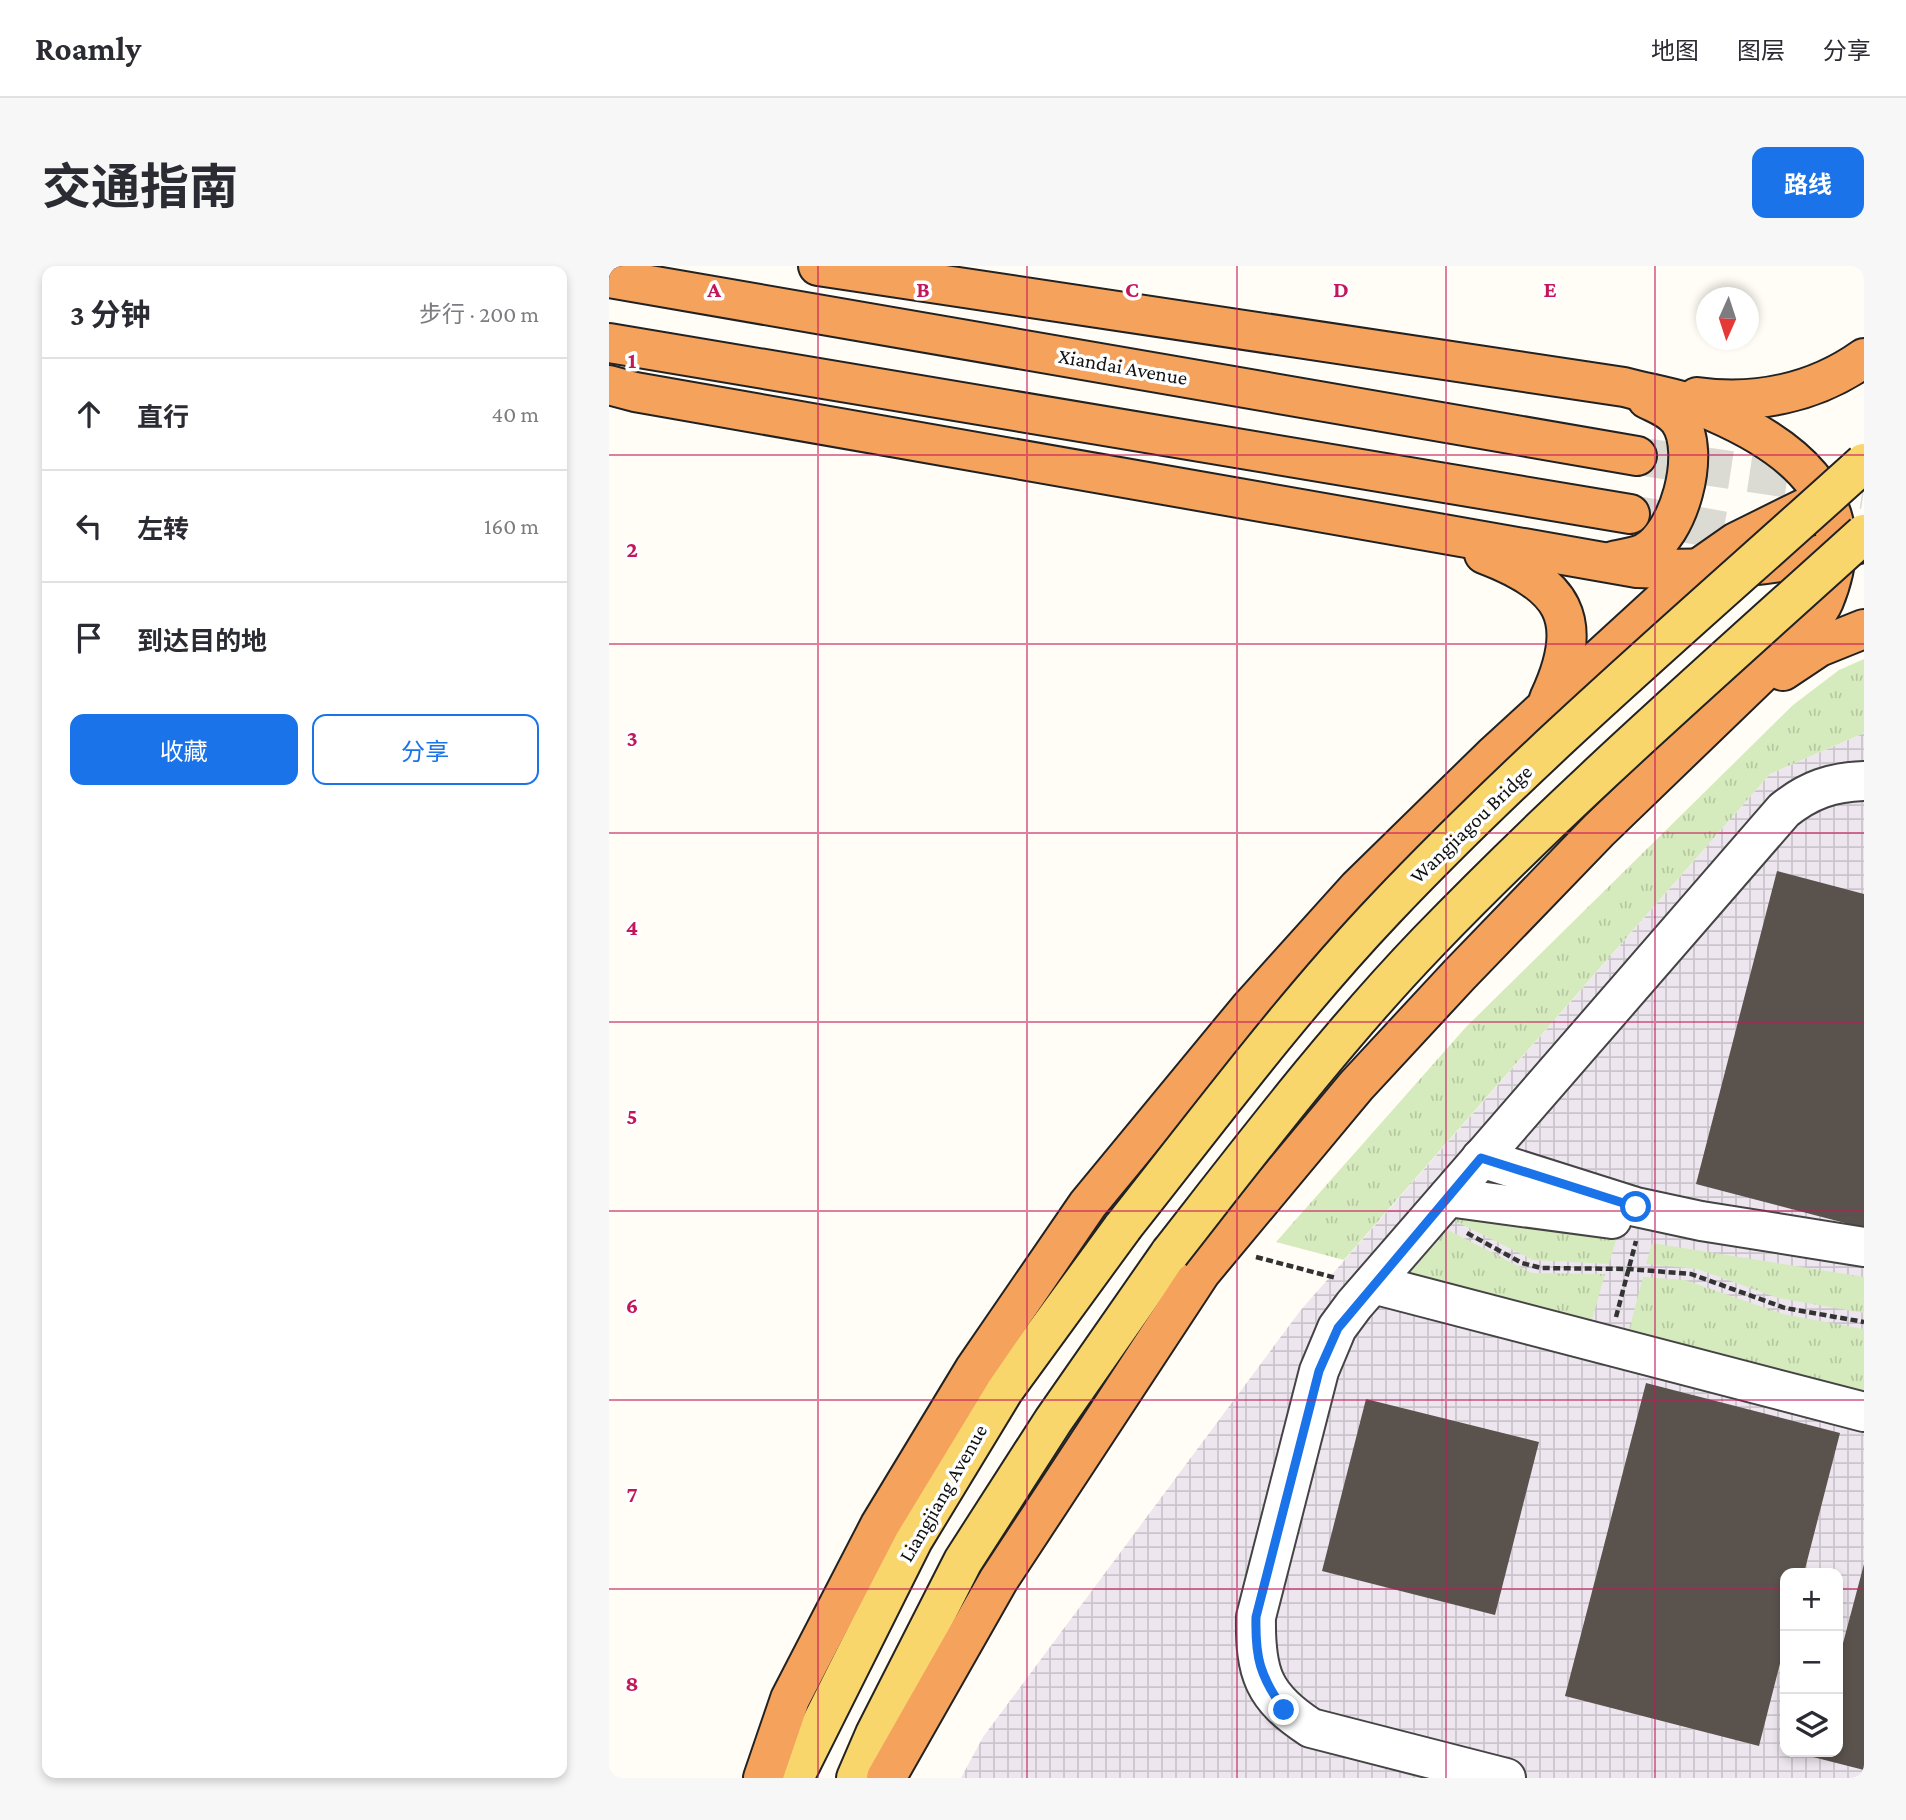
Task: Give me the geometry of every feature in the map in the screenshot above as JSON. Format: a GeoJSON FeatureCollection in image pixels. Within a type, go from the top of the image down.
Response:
{"type":"FeatureCollection","features":[{"type":"Feature","properties":{"kind":"highway"},"geometry":{"type":"LineString","coordinates":[[818,266],[1720,400],[1765,399],[1804,389],[1864,358]]}},
{"type":"Feature","properties":{"kind":"highway","name":"Xiandai Avenue"},"geometry":{"type":"LineString","coordinates":[[609,278],[1637,456]]}},
{"type":"Feature","properties":{"kind":"highway"},"geometry":{"type":"LineString","coordinates":[[609,343],[1630,514]]}},
{"type":"Feature","properties":{"kind":"highway"},"geometry":{"type":"LineString","coordinates":[[609,385],[635,392],[1637,568],[1745,568],[1855,543]]}},
{"type":"Feature","properties":{"kind":"highway"},"geometry":{"type":"LineString","coordinates":[[1623,387],[1715,412],[1770,442],[1803,468],[1828,498],[1834,526],[1855,543]]}},
{"type":"Feature","properties":{"kind":"highway"},"geometry":{"type":"LineString","coordinates":[[1608,562],[1644,553],[1660,541],[1676,515],[1687,470],[1686,433],[1679,420],[1668,409],[1623,387]]}},
{"type":"Feature","properties":{"kind":"highway"},"geometry":{"type":"LineString","coordinates":[[763,1778],[790,1699],[880,1525],[974,1370],[1088,1204],[1249,1009],[1358,888],[1545,708],[1696,570],[1736,541],[1783,516],[1864,485]]}},
{"type":"Feature","properties":{"kind":"highway"},"geometry":{"type":"LineString","coordinates":[[1417,528],[1518,567],[1547,586],[1561,608],[1567,637],[1564,666],[1545,708]]}},
{"type":"Feature","properties":{"kind":"highway"},"geometry":{"type":"LineString","coordinates":[[886,1778],[998,1581],[1201,1272],[1356,1086],[1459,975],[1599,830],[1800,636],[1823,603],[1833,573],[1855,543]]}},
{"type":"Feature","properties":{"kind":"highway"},"geometry":{"type":"LineString","coordinates":[[1718,716],[1819,647],[1864,629]]}},
{"type":"Feature","properties":{"kind":"main road","name":"Wangjiagou Bridge"},"geometry":{"type":"LineString","coordinates":[[1123,1227],[1277,1032],[1384,909],[1513,781],[1864,463]]}},
{"type":"Feature","properties":{"kind":"main road"},"geometry":{"type":"LineString","coordinates":[[856,1778],[875,1734],[963,1561],[1053,1421],[1170,1253],[1316,1067],[1426,945],[1566,803],[1855,543]]}},
{"type":"Feature","properties":{"kind":"main road","name":"Liangjiang Avenue"},"geometry":{"type":"LineString","coordinates":[[794,1778],[913,1540],[1004,1390],[1123,1227]]}},
{"type":"Feature","properties":{"kind":"street"},"geometry":{"type":"LineString","coordinates":[[1506,1778],[1311,1728],[1284,1710],[1265,1684],[1255,1651],[1256,1617],[1319,1371],[1355,1281],[1455,1214],[1481,1158],[1784,810],[1804,794],[1826,785],[1864,781]]}},
{"type":"Feature","properties":{"kind":"street"},"geometry":{"type":"LineString","coordinates":[[1481,1158],[1604,1198],[1701,1221],[1864,1247]]}},
{"type":"Feature","properties":{"kind":"street"},"geometry":{"type":"LineString","coordinates":[[1455,1214],[1701,1221]]}},
{"type":"Feature","properties":{"kind":"street"},"geometry":{"type":"LineString","coordinates":[[1355,1281],[1864,1412]]}},
{"type":"Feature","properties":{"kind":"path"},"geometry":{"type":"LineString","coordinates":[[1455,1214],[1523,1263],[1541,1268],[1629,1269],[1691,1274],[1785,1308],[1864,1322]]}},
{"type":"Feature","properties":{"kind":"path"},"geometry":{"type":"LineString","coordinates":[[1615,1319],[1637,1238]]}},
{"type":"Feature","properties":{"kind":"path"},"geometry":{"type":"LineString","coordinates":[[1256,1257],[1355,1281]]}},
{"type":"Feature","properties":{"kind":"shaded area"},"geometry":{"type":"Polygon","coordinates":[[[1864,733],[1864,1778],[961,1778],[983,1737],[1300,1311],[1770,774],[1864,733]]]}},
{"type":"Feature","properties":{"kind":"green space"},"geometry":{"type":"Polygon","coordinates":[[[1864,659],[1864,733],[1770,774],[1344,1260],[1276,1242],[1466,1027],[1793,705],[1839,670],[1864,659]]]}},
{"type":"Feature","properties":{"kind":"green space"},"geometry":{"type":"Polygon","coordinates":[[[1463,1212],[1617,1237],[1609,1264],[1533,1260],[1455,1221],[1463,1212]]]}},
{"type":"Feature","properties":{"kind":"green space"},"geometry":{"type":"Polygon","coordinates":[[[1448,1230],[1532,1273],[1605,1274],[1591,1323],[1406,1276],[1448,1230]]]}},
{"type":"Feature","properties":{"kind":"green space"},"geometry":{"type":"Polygon","coordinates":[[[1652,1243],[1864,1277],[1864,1313],[1778,1298],[1697,1269],[1646,1264],[1652,1243]]]}},
{"type":"Feature","properties":{"kind":"green space"},"geometry":{"type":"Polygon","coordinates":[[[1643,1277],[1685,1280],[1783,1314],[1864,1329],[1864,1391],[1629,1330],[1643,1277]]]}},
{"type":"Feature","properties":{"kind":"building"},"geometry":{"type":"Polygon","coordinates":[[[1777,871],[1864,894],[1864,1228],[1696,1184],[1777,871]]]}},
{"type":"Feature","properties":{"kind":"building"},"geometry":{"type":"Polygon","coordinates":[[[1646,1383],[1840,1433],[1805,1568],[1780,1568],[1780,1664],[1759,1746],[1565,1696],[1646,1383]]]}},
{"type":"Feature","properties":{"kind":"building"},"geometry":{"type":"Polygon","coordinates":[[[1366,1399],[1539,1442],[1495,1615],[1322,1571],[1366,1399]]]}},
{"type":"Feature","properties":{"kind":"building"},"geometry":{"type":"Polygon","coordinates":[[[1864,1564],[1864,1770],[1813,1757],[1843,1757],[1843,1643],[1864,1564]]]}},
{"type":"Feature","properties":{"kind":"tunnel"},"geometry":{"type":"LineString","coordinates":[[1637,456],[1864,490]]}},
{"type":"Feature","properties":{"kind":"tunnel"},"geometry":{"type":"LineString","coordinates":[[1630,514],[1773,539]]}},
{"type":"Feature","properties":{"kind":"route"},"geometry":{"type":"LineString","coordinates":[[1284,1710],[1265,1684],[1255,1651],[1256,1617],[1319,1371],[1338,1328],[1354,1305],[1481,1158],[1636,1207]]}}]}
